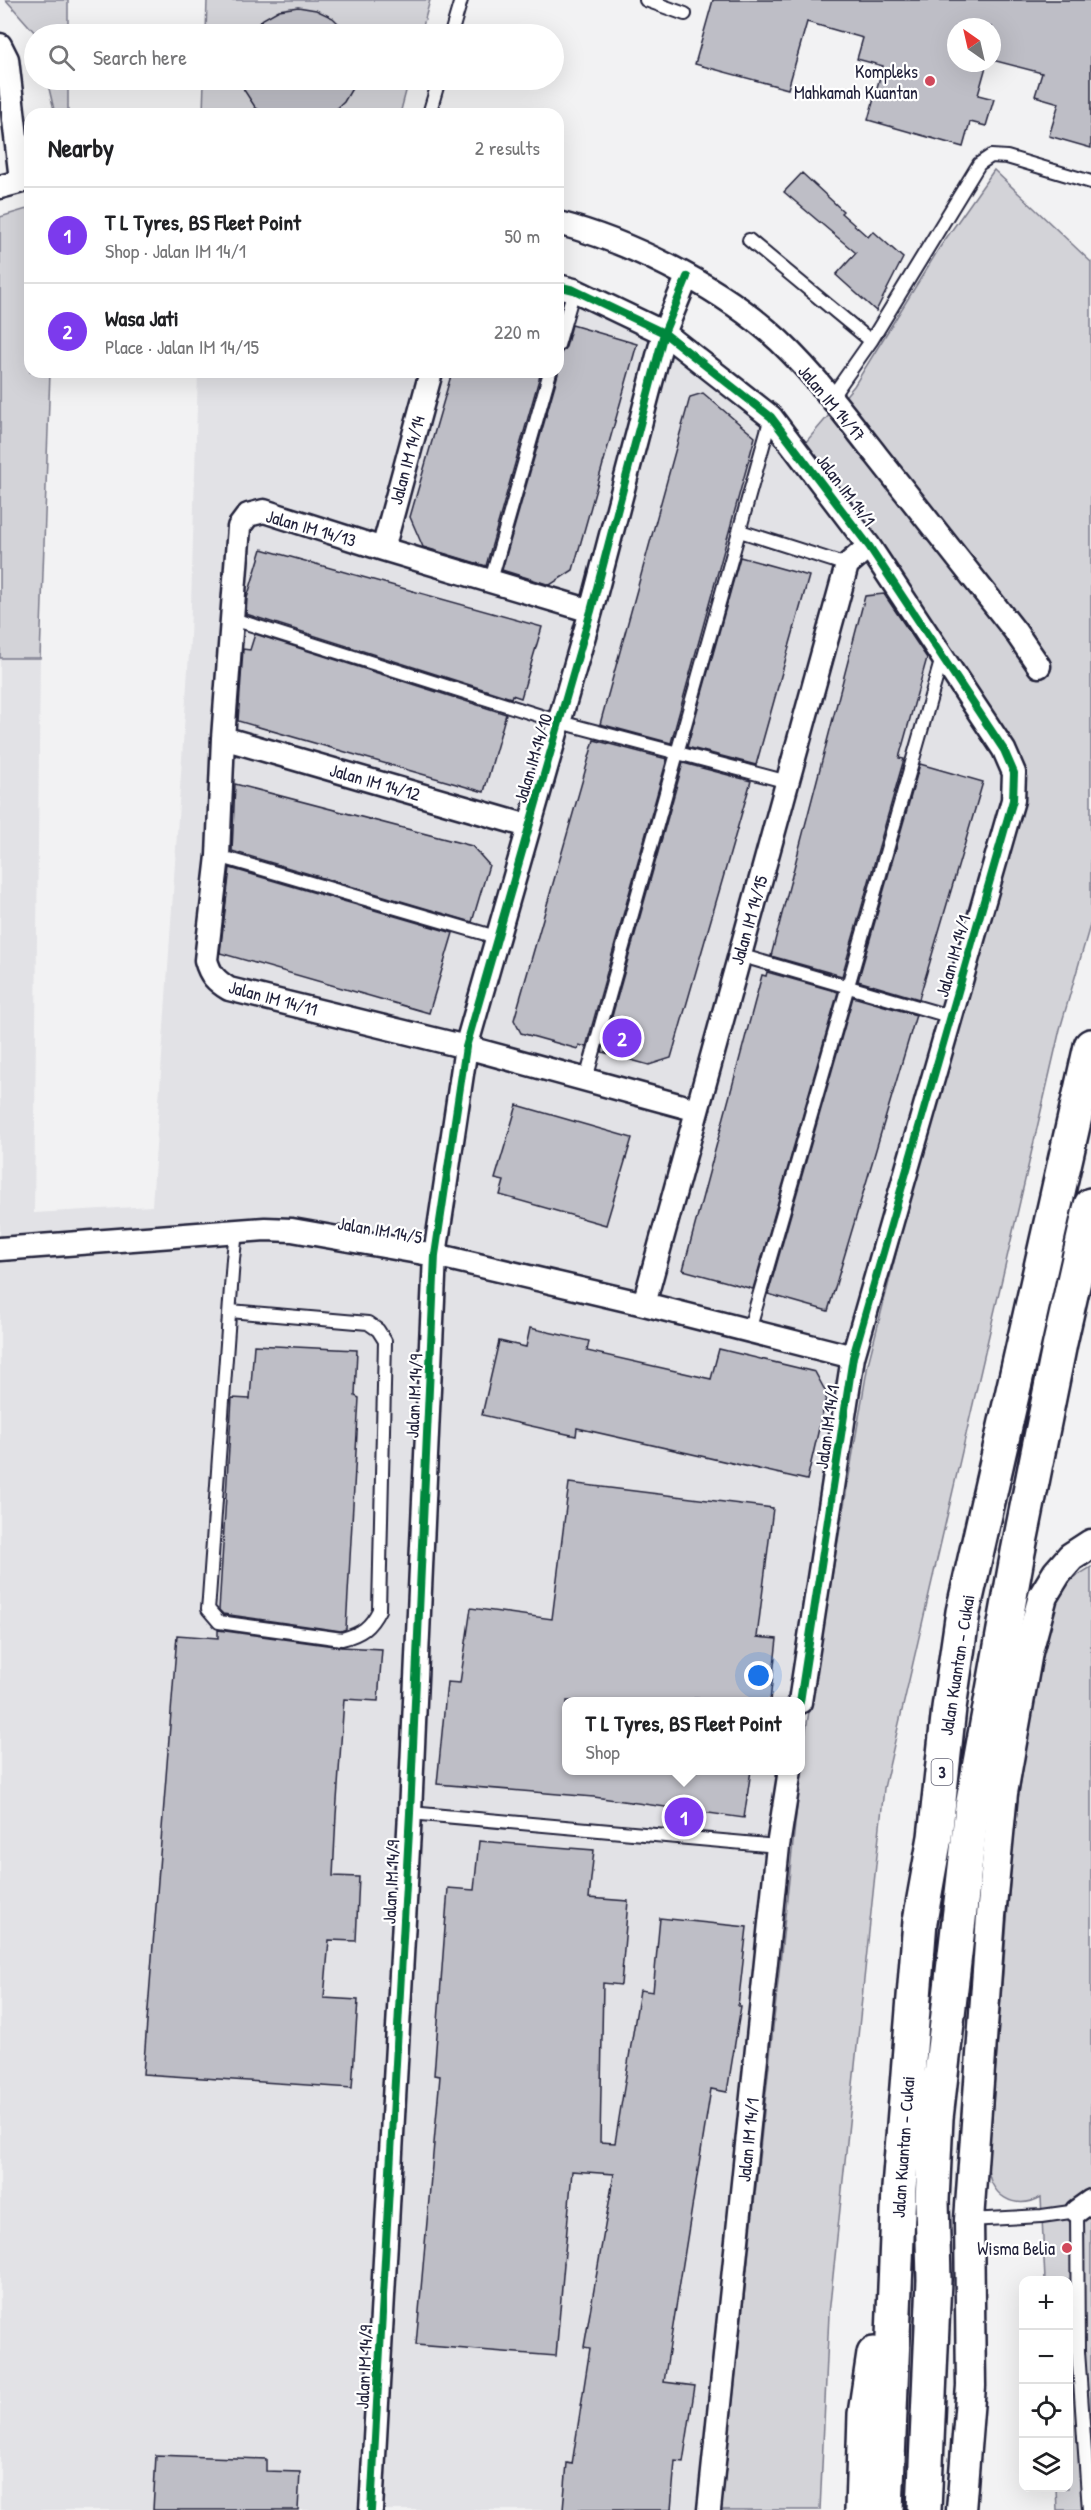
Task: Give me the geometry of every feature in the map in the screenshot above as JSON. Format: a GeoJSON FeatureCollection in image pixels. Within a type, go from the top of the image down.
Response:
{"type":"FeatureCollection","features":[{"type":"Feature","properties":{"kind":"highway","name":"Jalan Kuantan - Cukai"},"geometry":{"type":"LineString","coordinates":[[886,2510],[899,2188],[920,1921],[935,1837],[949,1708],[963,1612],[1091,1046]]}},
{"type":"Feature","properties":{"kind":"highway","name":"Jalan Kuantan - Cukai"},"geometry":{"type":"LineString","coordinates":[[924,2510],[934,2280],[932,2201],[936,2118],[972,1807],[1014,1573],[1060,1343],[1091,1205]]}},
{"type":"Feature","properties":{"kind":"highway"},"geometry":{"type":"LineString","coordinates":[[862,2510],[865,2414],[899,2188]]}},
{"type":"Feature","properties":{"kind":"highway"},"geometry":{"type":"LineString","coordinates":[[934,2280],[942,2510]]}},
{"type":"Feature","properties":{"kind":"street"},"geometry":{"type":"LineString","coordinates":[[0,45],[7,59],[7,126],[17,182]]}},
{"type":"Feature","properties":{"kind":"street","name":"Jalan IM 14/17"},"geometry":{"type":"LineString","coordinates":[[564,225],[608,239],[655,259],[687,277],[767,330],[831,398],[1015,631],[1039,666]]}},
{"type":"Feature","properties":{"kind":"street","name":"Jalan IM 14/10"},"geometry":{"type":"LineString","coordinates":[[435,1255],[466,1047],[591,611],[664,333],[687,277]]}},
{"type":"Feature","properties":{"kind":"street"},"geometry":{"type":"LineString","coordinates":[[566,288],[664,333]]}},
{"type":"Feature","properties":{"kind":"street","name":"Jalan IM 14/1"},"geometry":{"type":"LineString","coordinates":[[664,333],[771,417],[868,546],[1004,750],[1014,773],[1013,800],[853,1357],[801,1697]]}},
{"type":"Feature","properties":{"kind":"street","name":"Jalan IM 14/14"},"geometry":{"type":"LineString","coordinates":[[383,549],[429,378]]}},
{"type":"Feature","properties":{"kind":"street","name":"Jalan IM 14/13"},"geometry":{"type":"LineString","coordinates":[[222,738],[239,527],[248,515],[264,511],[591,611]]}},
{"type":"Feature","properties":{"kind":"street"},"geometry":{"type":"LineString","coordinates":[[847,565],[868,546]]}},
{"type":"Feature","properties":{"kind":"street","name":"Jalan IM 14/15"},"geometry":{"type":"LineString","coordinates":[[644,1304],[847,565]]}},
{"type":"Feature","properties":{"kind":"street","name":"Jalan IM 14/12"},"geometry":{"type":"LineString","coordinates":[[222,738],[528,826]]}},
{"type":"Feature","properties":{"kind":"street","name":"Jalan IM 14/11"},"geometry":{"type":"LineString","coordinates":[[222,738],[218,856],[206,960],[209,972],[217,981],[229,989],[466,1047],[697,1110]]}},
{"type":"Feature","properties":{"kind":"street","name":"Jalan IM 14/5"},"geometry":{"type":"LineString","coordinates":[[0,1249],[292,1230],[435,1255],[644,1304],[853,1357]]}},
{"type":"Feature","properties":{"kind":"street","name":"Jalan IM 14/9"},"geometry":{"type":"LineString","coordinates":[[371,2510],[410,1812],[435,1255]]}},
{"type":"Feature","properties":{"kind":"street"},"geometry":{"type":"LineString","coordinates":[[961,2510],[970,2386],[969,2220],[1001,1804],[1028,1652],[1043,1596],[1057,1573],[1071,1557],[1091,1544]]}},
{"type":"Feature","properties":{"kind":"street","name":"Jalan IM 14/1"},"geometry":{"type":"LineString","coordinates":[[709,2510],[778,1846],[789,1775]]}},
{"type":"Feature","properties":{"kind":"lane"},"geometry":{"type":"LineString","coordinates":[[454,24],[461,0]]}},
{"type":"Feature","properties":{"kind":"lane"},"geometry":{"type":"LineString","coordinates":[[646,0],[685,14]]}},
{"type":"Feature","properties":{"kind":"lane"},"geometry":{"type":"LineString","coordinates":[[431,108],[436,90]]}},
{"type":"Feature","properties":{"kind":"lane"},"geometry":{"type":"LineString","coordinates":[[831,398],[871,341],[979,164],[992,156],[1007,157],[1091,182]]}},
{"type":"Feature","properties":{"kind":"lane"},"geometry":{"type":"LineString","coordinates":[[748,240],[871,341]]}},
{"type":"Feature","properties":{"kind":"lane"},"geometry":{"type":"LineString","coordinates":[[491,580],[548,378]]}},
{"type":"Feature","properties":{"kind":"lane"},"geometry":{"type":"LineString","coordinates":[[586,1079],[771,417]]}},
{"type":"Feature","properties":{"kind":"lane"},"geometry":{"type":"LineString","coordinates":[[740,531],[847,565]]}},
{"type":"Feature","properties":{"kind":"lane"},"geometry":{"type":"LineString","coordinates":[[233,619],[560,722],[678,751],[788,782]]}},
{"type":"Feature","properties":{"kind":"lane"},"geometry":{"type":"LineString","coordinates":[[749,1331],[943,657]]}},
{"type":"Feature","properties":{"kind":"lane"},"geometry":{"type":"LineString","coordinates":[[218,856],[496,937]]}},
{"type":"Feature","properties":{"kind":"lane"},"geometry":{"type":"LineString","coordinates":[[739,955],[952,1017]]}},
{"type":"Feature","properties":{"kind":"lane"},"geometry":{"type":"LineString","coordinates":[[230,1311],[368,1323],[378,1330],[385,1341],[380,1610],[372,1624],[359,1634],[342,1639],[219,1622],[208,1609],[230,1311],[236,1232]]}},
{"type":"Feature","properties":{"kind":"lane"},"geometry":{"type":"LineString","coordinates":[[410,1812],[778,1846]]}},
{"type":"Feature","properties":{"kind":"lane"},"geometry":{"type":"LineString","coordinates":[[969,2220],[1042,2216],[1084,2206],[1078,2352],[1090,2498],[1089,2510]]}},
{"type":"Feature","properties":{"kind":"lane"},"geometry":{"type":"LineString","coordinates":[[1078,2352],[1091,2356]]}},
{"type":"Feature","properties":{"kind":"shaded area"},"geometry":{"type":"Polygon","coordinates":[[[6,0],[68,0],[68,24],[27,24],[6,0]]]}},
{"type":"Feature","properties":{"kind":"shaded area"},"geometry":{"type":"Polygon","coordinates":[[[207,0],[430,0],[424,24],[206,24],[207,0]]]}},
{"type":"Feature","properties":{"kind":"shaded area"},"geometry":{"type":"Polygon","coordinates":[[[49,90],[68,90],[68,108],[54,108],[49,90]]]}},
{"type":"Feature","properties":{"kind":"shaded area"},"geometry":{"type":"Polygon","coordinates":[[[204,90],[406,90],[402,108],[203,108],[204,90]]]}},
{"type":"Feature","properties":{"kind":"shaded area"},"geometry":{"type":"Polygon","coordinates":[[[994,170],[1091,262],[1091,922],[1060,1029],[884,1788],[829,2314],[820,2510],[721,2510],[800,1775],[805,1775],[805,1735],[868,1364],[942,1073],[1024,799],[1025,773],[878,541],[805,443],[854,386],[940,247],[994,170]]]}},
{"type":"Feature","properties":{"kind":"shaded area"},"geometry":{"type":"Polygon","coordinates":[[[24,210],[24,378],[50,378],[40,658],[0,658],[0,217],[24,210]]]}},
{"type":"Feature","properties":{"kind":"shaded area"},"geometry":{"type":"Polygon","coordinates":[[[564,289],[664,333],[771,417],[1014,773],[853,1357],[801,1697],[562,1697],[562,1775],[789,1775],[778,1846],[697,2510],[0,2510],[0,658],[40,658],[34,1213],[152,1206],[190,639],[198,378],[564,378],[564,289]]]}},
{"type":"Feature","properties":{"kind":"shaded area"},"geometry":{"type":"Polygon","coordinates":[[[1091,1567],[1091,2510],[1057,2510],[1056,2492],[1073,2492],[1073,2276],[1045,2276],[1041,2197],[1022,2203],[1005,2198],[993,2185],[988,2165],[1015,1818],[1046,1625],[1058,1594],[1070,1580],[1091,1567]]]}},
{"type":"Feature","properties":{"kind":"building","name":"Kompleks Mahkamah Kuantan"},"geometry":{"type":"Polygon","coordinates":[[[713,0],[1091,0],[1091,148],[1049,136],[1059,103],[1035,96],[1042,73],[1001,62],[1001,18],[947,18],[947,72],[984,72],[978,95],[994,99],[986,126],[970,122],[963,147],[868,120],[883,66],[857,59],[863,38],[807,22],[788,89],[695,64],[713,0]]]}},
{"type":"Feature","properties":{"kind":"building"},"geometry":{"type":"Polygon","coordinates":[[[298,7],[316,10],[333,18],[339,24],[258,24],[279,10],[298,7]]]}},
{"type":"Feature","properties":{"kind":"building"},"geometry":{"type":"Polygon","coordinates":[[[244,90],[351,90],[338,108],[255,107],[244,90]]]}},
{"type":"Feature","properties":{"kind":"building"},"geometry":{"type":"Polygon","coordinates":[[[802,173],[868,237],[873,231],[903,258],[876,311],[836,275],[856,253],[784,192],[802,173]]]}},
{"type":"Feature","properties":{"kind":"building"},"geometry":{"type":"Polygon","coordinates":[[[572,325],[637,344],[573,570],[550,585],[502,570],[557,378],[564,378],[564,349],[572,325]]]}},
{"type":"Feature","properties":{"kind":"building"},"geometry":{"type":"Polygon","coordinates":[[[450,378],[539,378],[486,566],[423,547],[410,517],[450,378]]]}},
{"type":"Feature","properties":{"kind":"building"},"geometry":{"type":"Polygon","coordinates":[[[703,393],[755,437],[671,743],[600,724],[690,397],[703,393]]]}},
{"type":"Feature","properties":{"kind":"building"},"geometry":{"type":"Polygon","coordinates":[[[262,549],[542,627],[521,698],[512,695],[511,698],[246,614],[247,598],[262,549]]]}},
{"type":"Feature","properties":{"kind":"building"},"geometry":{"type":"Polygon","coordinates":[[[740,557],[809,576],[756,765],[687,747],[740,557]]]}},
{"type":"Feature","properties":{"kind":"building"},"geometry":{"type":"Polygon","coordinates":[[[884,594],[927,658],[899,758],[904,759],[842,976],[771,956],[865,596],[884,594]]]}},
{"type":"Feature","properties":{"kind":"building"},"geometry":{"type":"Polygon","coordinates":[[[255,634],[506,714],[484,792],[238,721],[243,649],[250,650],[255,634]]]}},
{"type":"Feature","properties":{"kind":"building"},"geometry":{"type":"Polygon","coordinates":[[[594,740],[667,759],[586,1047],[579,1045],[578,1049],[521,1033],[514,1020],[594,740]]]}},
{"type":"Feature","properties":{"kind":"building"},"geometry":{"type":"Polygon","coordinates":[[[683,763],[751,781],[671,1058],[649,1065],[602,1052],[683,763]]]}},
{"type":"Feature","properties":{"kind":"building"},"geometry":{"type":"Polygon","coordinates":[[[920,764],[983,782],[919,999],[858,981],[920,764]]]}},
{"type":"Feature","properties":{"kind":"building"},"geometry":{"type":"Polygon","coordinates":[[[235,784],[472,846],[489,865],[472,922],[232,851],[235,784]]]}},
{"type":"Feature","properties":{"kind":"building"},"geometry":{"type":"Polygon","coordinates":[[[230,868],[453,933],[429,1013],[220,953],[230,868]]]}},
{"type":"Feature","properties":{"kind":"building"},"geometry":{"type":"Polygon","coordinates":[[[767,972],[838,992],[753,1289],[683,1270],[762,975],[766,976],[767,972]]]}},
{"type":"Feature","properties":{"kind":"building"},"geometry":{"type":"Polygon","coordinates":[[[853,997],[916,1015],[828,1311],[768,1294],[853,997]]]}},
{"type":"Feature","properties":{"kind":"building"},"geometry":{"type":"Polygon","coordinates":[[[517,1105],[632,1138],[606,1225],[500,1195],[504,1181],[495,1179],[517,1105]]]}},
{"type":"Feature","properties":{"kind":"building"},"geometry":{"type":"Polygon","coordinates":[[[530,1328],[589,1341],[587,1351],[711,1379],[719,1349],[815,1372],[827,1394],[807,1480],[577,1428],[576,1436],[482,1415],[499,1341],[526,1347],[530,1328]]]}},
{"type":"Feature","properties":{"kind":"building"},"geometry":{"type":"Polygon","coordinates":[[[254,1345],[357,1350],[355,1396],[359,1398],[346,1629],[341,1631],[223,1614],[219,1610],[232,1398],[250,1399],[254,1345]]]}},
{"type":"Feature","properties":{"kind":"building"},"geometry":{"type":"Polygon","coordinates":[[[569,1483],[773,1508],[757,1637],[777,1639],[770,1697],[562,1697],[562,1775],[750,1775],[744,1818],[594,1797],[437,1784],[447,1682],[460,1683],[471,1608],[552,1619],[569,1483]]]}},
{"type":"Feature","properties":{"kind":"building"},"geometry":{"type":"Polygon","coordinates":[[[218,1630],[341,1647],[382,1649],[378,1701],[344,1699],[336,1815],[333,1876],[359,1877],[356,1941],[329,1940],[324,1998],[358,2000],[352,2088],[143,2074],[177,1635],[218,1638],[218,1630]]]}},
{"type":"Feature","properties":{"kind":"building"},"geometry":{"type":"Polygon","coordinates":[[[479,1841],[594,1850],[589,1898],[628,1901],[621,1985],[603,1983],[600,2142],[615,2143],[640,1990],[653,1992],[660,1918],[747,1927],[738,2006],[741,2006],[727,2092],[711,2089],[664,2382],[695,2386],[683,2462],[675,2461],[671,2510],[563,2510],[567,2463],[572,2464],[590,2348],[584,2347],[614,2174],[572,2171],[556,2356],[416,2345],[440,2076],[434,2075],[448,1888],[474,1890],[479,1841]]]}},
{"type":"Feature","properties":{"kind":"building"},"geometry":{"type":"Polygon","coordinates":[[[156,2455],[266,2459],[266,2471],[300,2472],[298,2510],[153,2510],[156,2455]]]}},
{"type":"Feature","properties":{"kind":"cycle path"},"geometry":{"type":"LineString","coordinates":[[371,2510],[410,1813],[435,1255],[466,1047],[591,611],[664,333],[687,277]]}},
{"type":"Feature","properties":{"kind":"cycle path"},"geometry":{"type":"LineString","coordinates":[[564,288],[574,290],[664,333],[771,417],[869,546],[1004,750],[1014,773],[1013,800],[853,1357],[801,1697]]}},
{"type":"Feature","properties":{"kind":"place","name":"Kompleks Mahkamah Kuantan"},"geometry":{"type":"Point","coordinates":[930,81]}},
{"type":"Feature","properties":{"kind":"place","name":"Wasa Jati"},"geometry":{"type":"Point","coordinates":[622,1038]}},
{"type":"Feature","properties":{"kind":"place","name":"T L Tyres, BS Fleet Point"},"geometry":{"type":"Point","coordinates":[684,1817]}},
{"type":"Feature","properties":{"kind":"place","name":"Wisma Belia"},"geometry":{"type":"Point","coordinates":[1067,2248]}}]}
